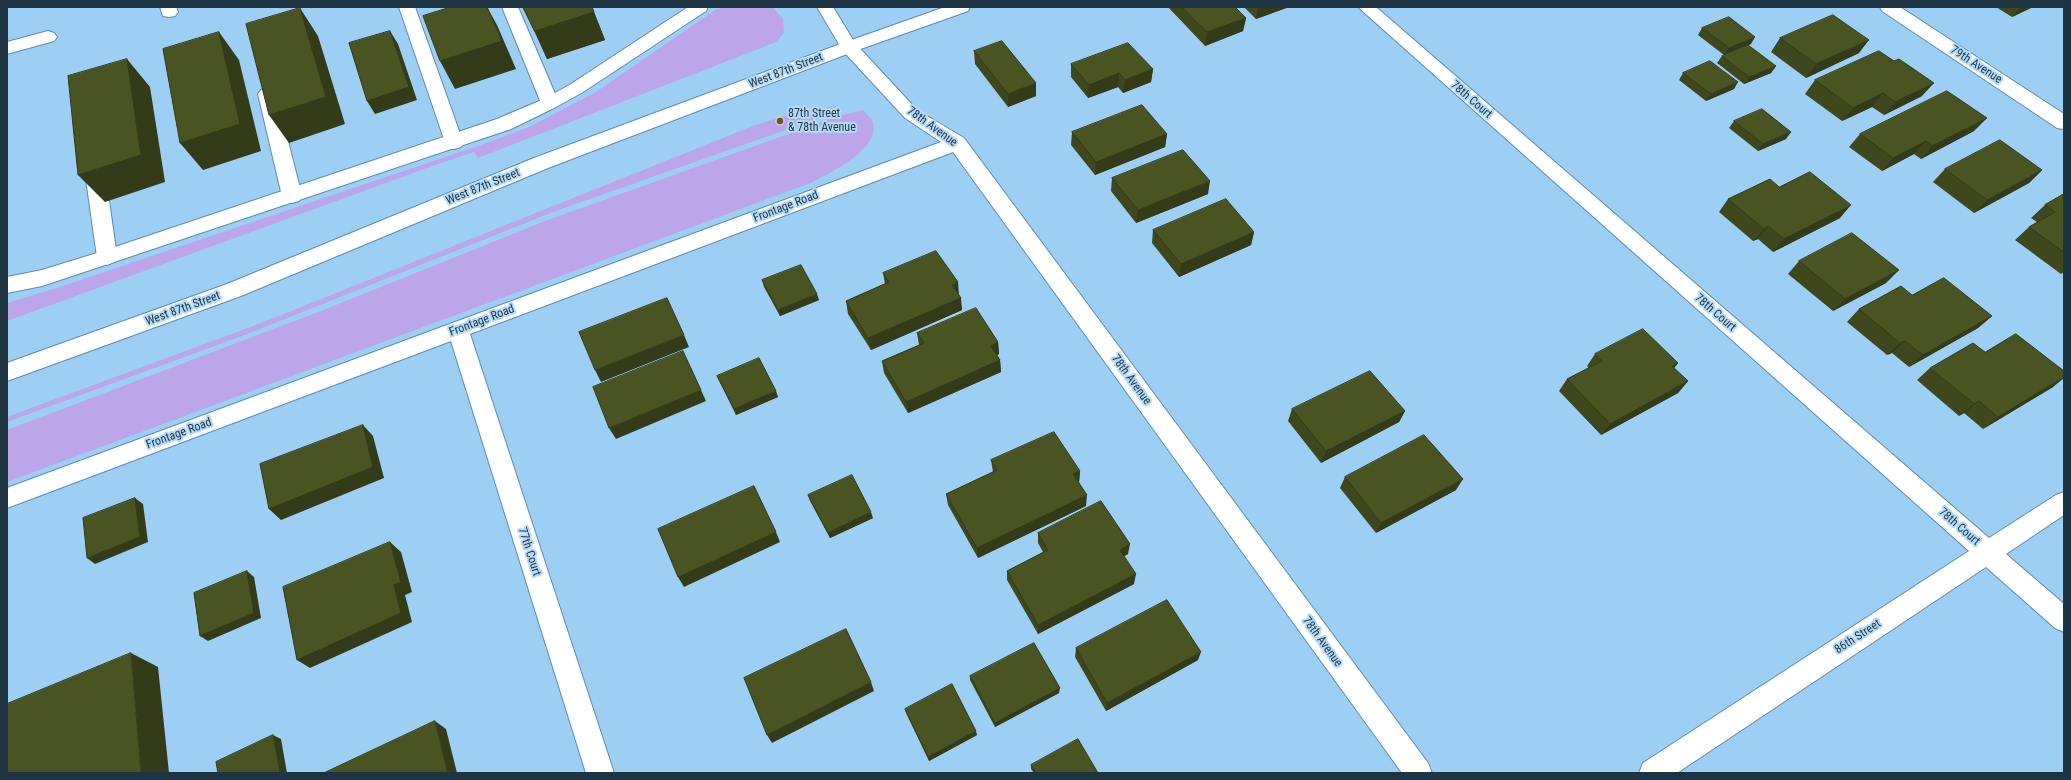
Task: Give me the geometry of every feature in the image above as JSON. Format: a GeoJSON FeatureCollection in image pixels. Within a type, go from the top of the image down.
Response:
{"type":"FeatureCollection","features":[{"type":"Feature","properties":{"kind":"street"},"geometry":{"type":"LineString","coordinates":[[407,7],[454,142]]}},
{"type":"Feature","properties":{"kind":"street"},"geometry":{"type":"LineString","coordinates":[[510,7],[550,103]]}},
{"type":"Feature","properties":{"kind":"street"},"geometry":{"type":"LineString","coordinates":[[7,286],[42,278],[107,257],[504,124],[550,103],[577,88],[700,7]]}},
{"type":"Feature","properties":{"kind":"street","name":"78th Avenue"},"geometry":{"type":"LineString","coordinates":[[825,7],[849,47],[911,114],[957,143],[1418,773]]}},
{"type":"Feature","properties":{"kind":"street","name":"West 87th Street"},"geometry":{"type":"LineString","coordinates":[[7,372],[234,290],[541,163],[849,47],[962,7]]}},
{"type":"Feature","properties":{"kind":"street","name":"79th Avenue"},"geometry":{"type":"LineString","coordinates":[[1888,7],[2064,123]]}},
{"type":"Feature","properties":{"kind":"street","name":"78th Court"},"geometry":{"type":"LineString","coordinates":[[1371,8],[2064,620]]}},
{"type":"Feature","properties":{"kind":"street"},"geometry":{"type":"LineString","coordinates":[[7,48],[48,37]]}},
{"type":"Feature","properties":{"kind":"street"},"geometry":{"type":"LineString","coordinates":[[263,77],[292,196]]}},
{"type":"Feature","properties":{"kind":"street","name":"Frontage Road"},"geometry":{"type":"LineString","coordinates":[[7,498],[957,143]]}},
{"type":"Feature","properties":{"kind":"street"},"geometry":{"type":"LineString","coordinates":[[91,147],[107,257]]}},
{"type":"Feature","properties":{"kind":"street","name":"77th Court"},"geometry":{"type":"LineString","coordinates":[[458,330],[600,773]]}},
{"type":"Feature","properties":{"kind":"street","name":"86th Street"},"geometry":{"type":"LineString","coordinates":[[1653,773],[2064,502]]}},
{"type":"Feature","properties":{"kind":"shaded area"},"geometry":{"type":"Polygon","coordinates":[[[725,7],[773,7],[783,19],[784,33],[776,42],[478,158],[474,152],[435,165],[7,321],[7,303],[60,287],[484,144],[529,127],[596,92],[715,10],[725,7]]]}},
{"type":"Feature","properties":{"kind":"shaded area"},"geometry":{"type":"Polygon","coordinates":[[[840,106],[842,110],[553,212],[250,333],[7,422],[7,417],[264,322],[753,126],[796,113],[840,106]]]}},
{"type":"Feature","properties":{"kind":"shaded area"},"geometry":{"type":"Polygon","coordinates":[[[863,110],[873,122],[873,132],[870,141],[862,150],[842,166],[813,182],[7,482],[7,430],[321,311],[545,221],[836,117],[863,110]]]}},
{"type":"Feature","properties":{"kind":"building"},"geometry":{"type":"Polygon","coordinates":[[[451,7],[487,7],[502,41],[440,61],[423,16],[451,7]]]}},
{"type":"Feature","properties":{"kind":"building"},"geometry":{"type":"Polygon","coordinates":[[[523,7],[592,7],[594,12],[535,31],[523,7]]]}},
{"type":"Feature","properties":{"kind":"building"},"geometry":{"type":"Polygon","coordinates":[[[1182,7],[1235,7],[1246,18],[1207,32],[1182,7]]]}},
{"type":"Feature","properties":{"kind":"building"},"geometry":{"type":"Polygon","coordinates":[[[300,8],[326,97],[269,115],[246,24],[300,8]]]}},
{"type":"Feature","properties":{"kind":"building"},"geometry":{"type":"Polygon","coordinates":[[[1833,15],[1869,40],[1816,64],[1780,38],[1833,15]]]}},
{"type":"Feature","properties":{"kind":"building"},"geometry":{"type":"Polygon","coordinates":[[[1729,17],[1755,37],[1729,48],[1702,28],[1729,17]]]}},
{"type":"Feature","properties":{"kind":"building"},"geometry":{"type":"Polygon","coordinates":[[[390,31],[409,87],[367,101],[349,43],[390,31]]]}},
{"type":"Feature","properties":{"kind":"building"},"geometry":{"type":"Polygon","coordinates":[[[219,32],[240,124],[180,143],[163,49],[219,32]]]}},
{"type":"Feature","properties":{"kind":"building"},"geometry":{"type":"Polygon","coordinates":[[[1002,41],[1036,83],[1008,94],[974,51],[1002,41]]]}},
{"type":"Feature","properties":{"kind":"building"},"geometry":{"type":"Polygon","coordinates":[[[1128,43],[1153,69],[1125,80],[1119,73],[1089,85],[1071,64],[1128,43]]]}},
{"type":"Feature","properties":{"kind":"building"},"geometry":{"type":"Polygon","coordinates":[[[1748,45],[1776,66],[1749,77],[1722,56],[1748,45]]]}},
{"type":"Feature","properties":{"kind":"building"},"geometry":{"type":"Polygon","coordinates":[[[1879,51],[1894,61],[1899,59],[1934,83],[1895,102],[1883,93],[1853,108],[1815,80],[1879,51]]]}},
{"type":"Feature","properties":{"kind":"building"},"geometry":{"type":"Polygon","coordinates":[[[127,59],[141,155],[78,175],[68,76],[127,59]]]}},
{"type":"Feature","properties":{"kind":"building"},"geometry":{"type":"Polygon","coordinates":[[[1710,61],[1738,82],[1711,94],[1683,73],[1710,61]]]}},
{"type":"Feature","properties":{"kind":"building"},"geometry":{"type":"Polygon","coordinates":[[[1947,91],[1987,118],[1932,146],[1926,141],[1893,158],[1860,134],[1947,91]]]}},
{"type":"Feature","properties":{"kind":"building"},"geometry":{"type":"Polygon","coordinates":[[[1142,105],[1167,134],[1096,162],[1072,132],[1142,105]]]}},
{"type":"Feature","properties":{"kind":"building"},"geometry":{"type":"Polygon","coordinates":[[[1762,109],[1791,132],[1763,144],[1734,121],[1762,109]]]}},
{"type":"Feature","properties":{"kind":"building"},"geometry":{"type":"Polygon","coordinates":[[[2000,140],[2042,170],[1987,200],[1945,169],[2000,140]]]}},
{"type":"Feature","properties":{"kind":"building"},"geometry":{"type":"Polygon","coordinates":[[[1183,150],[1210,181],[1138,210],[1112,178],[1183,150]]]}},
{"type":"Feature","properties":{"kind":"building"},"geometry":{"type":"Polygon","coordinates":[[[1810,172],[1851,205],[1784,239],[1768,226],[1764,229],[1728,199],[1770,179],[1779,187],[1810,172]]]}},
{"type":"Feature","properties":{"kind":"building"},"geometry":{"type":"Polygon","coordinates":[[[2064,194],[2064,252],[2029,227],[2055,212],[2045,205],[2064,194]]]}},
{"type":"Feature","properties":{"kind":"building"},"geometry":{"type":"Polygon","coordinates":[[[1226,199],[1254,232],[1181,264],[1153,230],[1226,199]]]}},
{"type":"Feature","properties":{"kind":"building"},"geometry":{"type":"Polygon","coordinates":[[[1852,233],[1899,270],[1845,299],[1799,261],[1852,233]]]}},
{"type":"Feature","properties":{"kind":"building"},"geometry":{"type":"Polygon","coordinates":[[[936,251],[958,282],[952,285],[961,298],[868,338],[846,301],[889,282],[883,273],[936,251]]]}},
{"type":"Feature","properties":{"kind":"building"},"geometry":{"type":"Polygon","coordinates":[[[801,265],[817,294],[778,310],[762,280],[801,265]]]}},
{"type":"Feature","properties":{"kind":"building"},"geometry":{"type":"Polygon","coordinates":[[[1944,278],[1992,316],[1923,355],[1905,341],[1900,343],[1859,309],[1901,286],[1912,295],[1944,278]]]}},
{"type":"Feature","properties":{"kind":"building"},"geometry":{"type":"Polygon","coordinates":[[[667,298],[684,335],[595,370],[579,332],[667,298]]]}},
{"type":"Feature","properties":{"kind":"building"},"geometry":{"type":"Polygon","coordinates":[[[976,308],[998,342],[991,346],[1000,360],[906,402],[882,361],[924,343],[917,333],[976,308]]]}},
{"type":"Feature","properties":{"kind":"building"},"geometry":{"type":"Polygon","coordinates":[[[1643,329],[1678,363],[1672,366],[1688,381],[1610,424],[1567,379],[1602,361],[1595,354],[1643,329]]]}},
{"type":"Feature","properties":{"kind":"building"},"geometry":{"type":"Polygon","coordinates":[[[2016,334],[2064,371],[2064,377],[1998,417],[1979,401],[1974,404],[1930,368],[1973,343],[1985,352],[2016,334]]]}},
{"type":"Feature","properties":{"kind":"building"},"geometry":{"type":"Polygon","coordinates":[[[683,351],[701,390],[609,428],[593,387],[683,351]]]}},
{"type":"Feature","properties":{"kind":"building"},"geometry":{"type":"Polygon","coordinates":[[[759,358],[776,391],[734,409],[717,376],[759,358]]]}},
{"type":"Feature","properties":{"kind":"building"},"geometry":{"type":"Polygon","coordinates":[[[1370,371],[1405,411],[1326,451],[1292,409],[1370,371]]]}},
{"type":"Feature","properties":{"kind":"building"},"geometry":{"type":"Polygon","coordinates":[[[363,425],[373,467],[269,509],[260,464],[363,425]]]}},
{"type":"Feature","properties":{"kind":"building"},"geometry":{"type":"Polygon","coordinates":[[[1054,432],[1080,471],[1073,474],[1087,495],[977,548],[946,494],[997,470],[991,460],[1054,432]]]}},
{"type":"Feature","properties":{"kind":"building"},"geometry":{"type":"Polygon","coordinates":[[[1424,435],[1463,479],[1381,523],[1345,477],[1424,435]]]}},
{"type":"Feature","properties":{"kind":"building"},"geometry":{"type":"Polygon","coordinates":[[[852,475],[871,512],[828,533],[808,495],[852,475]]]}},
{"type":"Feature","properties":{"kind":"building"},"geometry":{"type":"Polygon","coordinates":[[[754,486],[776,532],[678,577],[658,529],[754,486]]]}},
{"type":"Feature","properties":{"kind":"building"},"geometry":{"type":"Polygon","coordinates":[[[135,498],[140,537],[87,558],[83,518],[135,498]]]}},
{"type":"Feature","properties":{"kind":"building"},"geometry":{"type":"Polygon","coordinates":[[[1101,501],[1130,544],[1120,550],[1136,574],[1038,625],[1007,571],[1048,550],[1038,533],[1101,501]]]}},
{"type":"Feature","properties":{"kind":"building"},"geometry":{"type":"Polygon","coordinates":[[[390,542],[401,582],[394,585],[401,613],[297,660],[283,587],[390,542]]]}},
{"type":"Feature","properties":{"kind":"building"},"geometry":{"type":"Polygon","coordinates":[[[247,571],[254,613],[200,636],[194,593],[247,571]]]}},
{"type":"Feature","properties":{"kind":"building"},"geometry":{"type":"Polygon","coordinates":[[[1167,600],[1201,652],[1107,703],[1076,648],[1167,600]]]}},
{"type":"Feature","properties":{"kind":"building"},"geometry":{"type":"Polygon","coordinates":[[[846,629],[871,682],[767,735],[744,678],[846,629]]]}},
{"type":"Feature","properties":{"kind":"building"},"geometry":{"type":"Polygon","coordinates":[[[1034,643],[1060,688],[995,723],[970,676],[1034,643]]]}},
{"type":"Feature","properties":{"kind":"building"},"geometry":{"type":"Polygon","coordinates":[[[131,653],[141,773],[7,773],[7,704],[131,653]]]}},
{"type":"Feature","properties":{"kind":"building"},"geometry":{"type":"Polygon","coordinates":[[[952,684],[976,731],[928,757],[905,709],[952,684]]]}},
{"type":"Feature","properties":{"kind":"building"},"geometry":{"type":"Polygon","coordinates":[[[435,721],[448,773],[324,773],[435,721]]]}},
{"type":"Feature","properties":{"kind":"building"},"geometry":{"type":"Polygon","coordinates":[[[273,735],[280,773],[218,773],[216,762],[273,735]]]}},
{"type":"Feature","properties":{"kind":"building"},"geometry":{"type":"Polygon","coordinates":[[[1078,739],[1098,773],[1036,773],[1031,765],[1078,739]]]}},
{"type":"Feature","properties":{"kind":"place","name":"87th Street & 78th Avenue"},"geometry":{"type":"Point","coordinates":[780,121]}}]}
